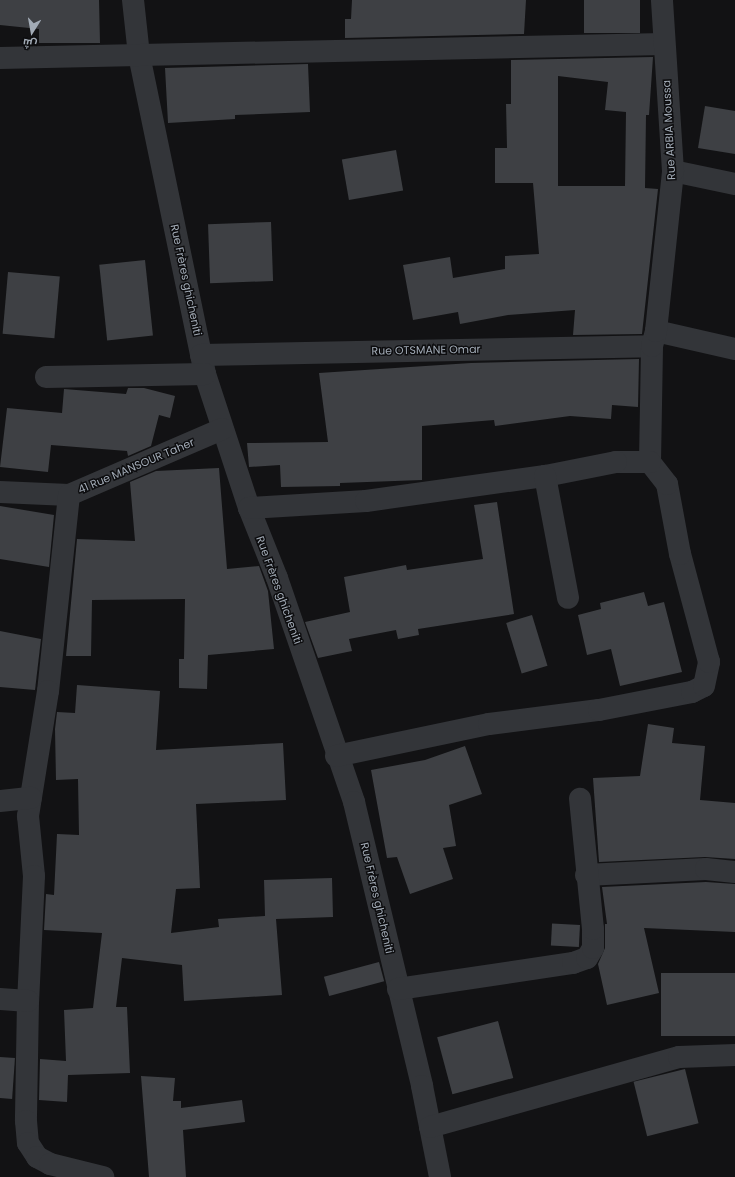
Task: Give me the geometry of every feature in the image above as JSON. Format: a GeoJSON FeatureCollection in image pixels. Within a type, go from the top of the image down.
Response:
{"type":"FeatureCollection","features":[{"type":"Feature","properties":{"kind":"street","name":"Rue Frères ghicheniti"},"geometry":{"type":"LineString","coordinates":[[132,0],[139,55],[203,365],[222,429],[249,508],[277,578],[336,756],[354,802],[430,1127],[440,1177]]}},
{"type":"Feature","properties":{"kind":"street","name":"Rue ARBIA Moussa"},"geometry":{"type":"LineString","coordinates":[[650,462],[654,338],[672,171],[662,0]]}},
{"type":"Feature","properties":{"kind":"street"},"geometry":{"type":"LineString","coordinates":[[0,58],[664,44]]}},
{"type":"Feature","properties":{"kind":"street"},"geometry":{"type":"LineString","coordinates":[[672,171],[735,184]]}},
{"type":"Feature","properties":{"kind":"street","name":"Rue OTSMANE Omar"},"geometry":{"type":"LineString","coordinates":[[46,377],[203,365],[654,338],[735,349]]}},
{"type":"Feature","properties":{"kind":"street","name":"41 Rue MANSOUR Taher"},"geometry":{"type":"LineString","coordinates":[[0,492],[69,495],[222,429]]}},
{"type":"Feature","properties":{"kind":"street"},"geometry":{"type":"LineString","coordinates":[[249,508],[366,501],[545,476],[616,462],[650,462],[667,484],[680,554],[709,662],[704,686],[692,692],[599,710],[488,724],[336,756]]}},
{"type":"Feature","properties":{"kind":"street"},"geometry":{"type":"LineString","coordinates":[[545,476],[568,598]]}},
{"type":"Feature","properties":{"kind":"street"},"geometry":{"type":"LineString","coordinates":[[69,495],[48,691],[28,816],[34,876],[28,1000],[28,1143],[37,1157],[50,1164],[103,1177]]}},
{"type":"Feature","properties":{"kind":"street"},"geometry":{"type":"LineString","coordinates":[[0,801],[31,798]]}},
{"type":"Feature","properties":{"kind":"street"},"geometry":{"type":"LineString","coordinates":[[398,989],[573,963],[587,958],[593,948],[593,929],[586,876],[580,799]]}},
{"type":"Feature","properties":{"kind":"street"},"geometry":{"type":"LineString","coordinates":[[586,876],[706,869],[735,872]]}},
{"type":"Feature","properties":{"kind":"street"},"geometry":{"type":"LineString","coordinates":[[0,999],[28,1000]]}},
{"type":"Feature","properties":{"kind":"street"},"geometry":{"type":"LineString","coordinates":[[430,1127],[679,1057],[735,1055]]}},
{"type":"Feature","properties":{"kind":"building"},"geometry":{"type":"Polygon","coordinates":[[[0,0],[99,0],[100,43],[39,43],[39,29],[0,25],[0,0]]]}},
{"type":"Feature","properties":{"kind":"building"},"geometry":{"type":"Polygon","coordinates":[[[352,0],[526,0],[524,34],[345,38],[345,19],[351,19],[352,0]]]}},
{"type":"Feature","properties":{"kind":"building"},"geometry":{"type":"Polygon","coordinates":[[[584,0],[640,0],[640,33],[584,33],[584,0]]]}},
{"type":"Feature","properties":{"kind":"building"},"geometry":{"type":"Polygon","coordinates":[[[653,57],[649,115],[646,115],[645,188],[658,189],[642,334],[573,335],[575,310],[508,315],[460,324],[458,312],[413,320],[403,265],[450,257],[453,278],[505,269],[505,256],[539,254],[533,183],[495,183],[495,148],[507,148],[506,104],[511,104],[511,60],[653,57]],[[558,76],[558,186],[625,186],[626,112],[605,110],[608,82],[558,76]]]}},
{"type":"Feature","properties":{"kind":"building"},"geometry":{"type":"Polygon","coordinates":[[[308,64],[310,112],[235,115],[235,119],[168,123],[165,68],[308,64]]]}},
{"type":"Feature","properties":{"kind":"building"},"geometry":{"type":"Polygon","coordinates":[[[705,106],[735,111],[735,154],[698,148],[705,106]]]}},
{"type":"Feature","properties":{"kind":"building"},"geometry":{"type":"Polygon","coordinates":[[[396,150],[403,190],[349,200],[342,160],[396,150]]]}},
{"type":"Feature","properties":{"kind":"building"},"geometry":{"type":"Polygon","coordinates":[[[271,222],[273,281],[210,283],[208,224],[271,222]]]}},
{"type":"Feature","properties":{"kind":"building"},"geometry":{"type":"Polygon","coordinates":[[[145,260],[153,336],[107,340],[99,265],[145,260]]]}},
{"type":"Feature","properties":{"kind":"building"},"geometry":{"type":"Polygon","coordinates":[[[8,272],[60,277],[54,338],[3,334],[8,272]]]}},
{"type":"Feature","properties":{"kind":"building"},"geometry":{"type":"Polygon","coordinates":[[[639,359],[638,407],[612,405],[611,419],[570,416],[495,426],[494,420],[422,426],[422,480],[340,483],[340,486],[281,487],[280,465],[249,467],[247,443],[328,442],[319,373],[471,363],[639,359]]]}},
{"type":"Feature","properties":{"kind":"building"},"geometry":{"type":"Polygon","coordinates":[[[128,388],[144,388],[175,396],[170,418],[159,415],[151,446],[128,456],[127,451],[51,445],[48,472],[0,467],[7,408],[62,413],[64,389],[126,394],[128,388]]]}},
{"type":"Feature","properties":{"kind":"building"},"geometry":{"type":"Polygon","coordinates":[[[219,468],[227,569],[259,566],[268,591],[274,649],[208,655],[207,689],[179,688],[179,659],[184,659],[185,599],[92,600],[91,656],[66,656],[77,539],[135,541],[130,482],[156,471],[219,468]]]}},
{"type":"Feature","properties":{"kind":"building"},"geometry":{"type":"Polygon","coordinates":[[[497,502],[514,614],[418,629],[419,635],[398,639],[396,630],[349,639],[352,651],[318,658],[305,622],[350,612],[344,577],[406,565],[407,570],[483,559],[474,505],[497,502]]]}},
{"type":"Feature","properties":{"kind":"building"},"geometry":{"type":"Polygon","coordinates":[[[0,506],[54,515],[49,567],[0,559],[0,506]]]}},
{"type":"Feature","properties":{"kind":"building"},"geometry":{"type":"Polygon","coordinates":[[[644,592],[648,606],[664,602],[682,672],[620,686],[611,649],[587,655],[578,615],[601,609],[600,603],[644,592]]]}},
{"type":"Feature","properties":{"kind":"building"},"geometry":{"type":"Polygon","coordinates":[[[532,615],[547,666],[522,674],[506,623],[532,615]]]}},
{"type":"Feature","properties":{"kind":"building"},"geometry":{"type":"Polygon","coordinates":[[[0,631],[41,639],[35,690],[0,687],[0,631]]]}},
{"type":"Feature","properties":{"kind":"building"},"geometry":{"type":"Polygon","coordinates":[[[77,685],[160,691],[156,750],[283,743],[286,800],[196,804],[200,888],[176,889],[171,933],[219,927],[218,919],[265,916],[264,880],[332,878],[333,917],[276,919],[282,995],[184,1001],[182,965],[122,958],[116,1007],[127,1007],[130,1073],[68,1075],[67,1102],[39,1100],[40,1059],[66,1061],[64,1010],[93,1008],[102,933],[44,930],[46,894],[54,895],[57,834],[79,835],[78,779],[56,780],[55,729],[57,712],[75,713],[77,685]]]}},
{"type":"Feature","properties":{"kind":"building"},"geometry":{"type":"Polygon","coordinates":[[[648,724],[674,728],[672,743],[705,746],[700,800],[735,803],[735,859],[705,857],[599,862],[593,778],[640,776],[648,724]]]}},
{"type":"Feature","properties":{"kind":"building"},"geometry":{"type":"Polygon","coordinates":[[[465,746],[482,794],[449,805],[456,846],[443,848],[453,879],[410,894],[397,857],[387,858],[371,770],[425,760],[465,746]]]}},
{"type":"Feature","properties":{"kind":"building"},"geometry":{"type":"Polygon","coordinates":[[[706,882],[735,884],[735,932],[644,928],[659,993],[607,1005],[598,964],[605,948],[605,924],[607,924],[602,887],[706,882]]]}},
{"type":"Feature","properties":{"kind":"building"},"geometry":{"type":"Polygon","coordinates":[[[552,924],[580,925],[579,947],[551,946],[552,924]]]}},
{"type":"Feature","properties":{"kind":"building"},"geometry":{"type":"Polygon","coordinates":[[[379,962],[384,981],[329,996],[324,977],[379,962]]]}},
{"type":"Feature","properties":{"kind":"building"},"geometry":{"type":"Polygon","coordinates":[[[661,973],[735,973],[735,1036],[661,1036],[661,973]]]}},
{"type":"Feature","properties":{"kind":"building"},"geometry":{"type":"Polygon","coordinates":[[[498,1021],[513,1078],[452,1094],[437,1037],[498,1021]]]}},
{"type":"Feature","properties":{"kind":"building"},"geometry":{"type":"Polygon","coordinates":[[[0,1057],[15,1058],[12,1099],[0,1098],[0,1057]]]}},
{"type":"Feature","properties":{"kind":"building"},"geometry":{"type":"Polygon","coordinates":[[[685,1069],[699,1123],[647,1136],[634,1082],[685,1069]]]}},
{"type":"Feature","properties":{"kind":"building"},"geometry":{"type":"Polygon","coordinates":[[[141,1076],[175,1078],[173,1101],[181,1101],[181,1108],[242,1100],[245,1122],[183,1130],[186,1177],[149,1177],[141,1076]]]}}]}
